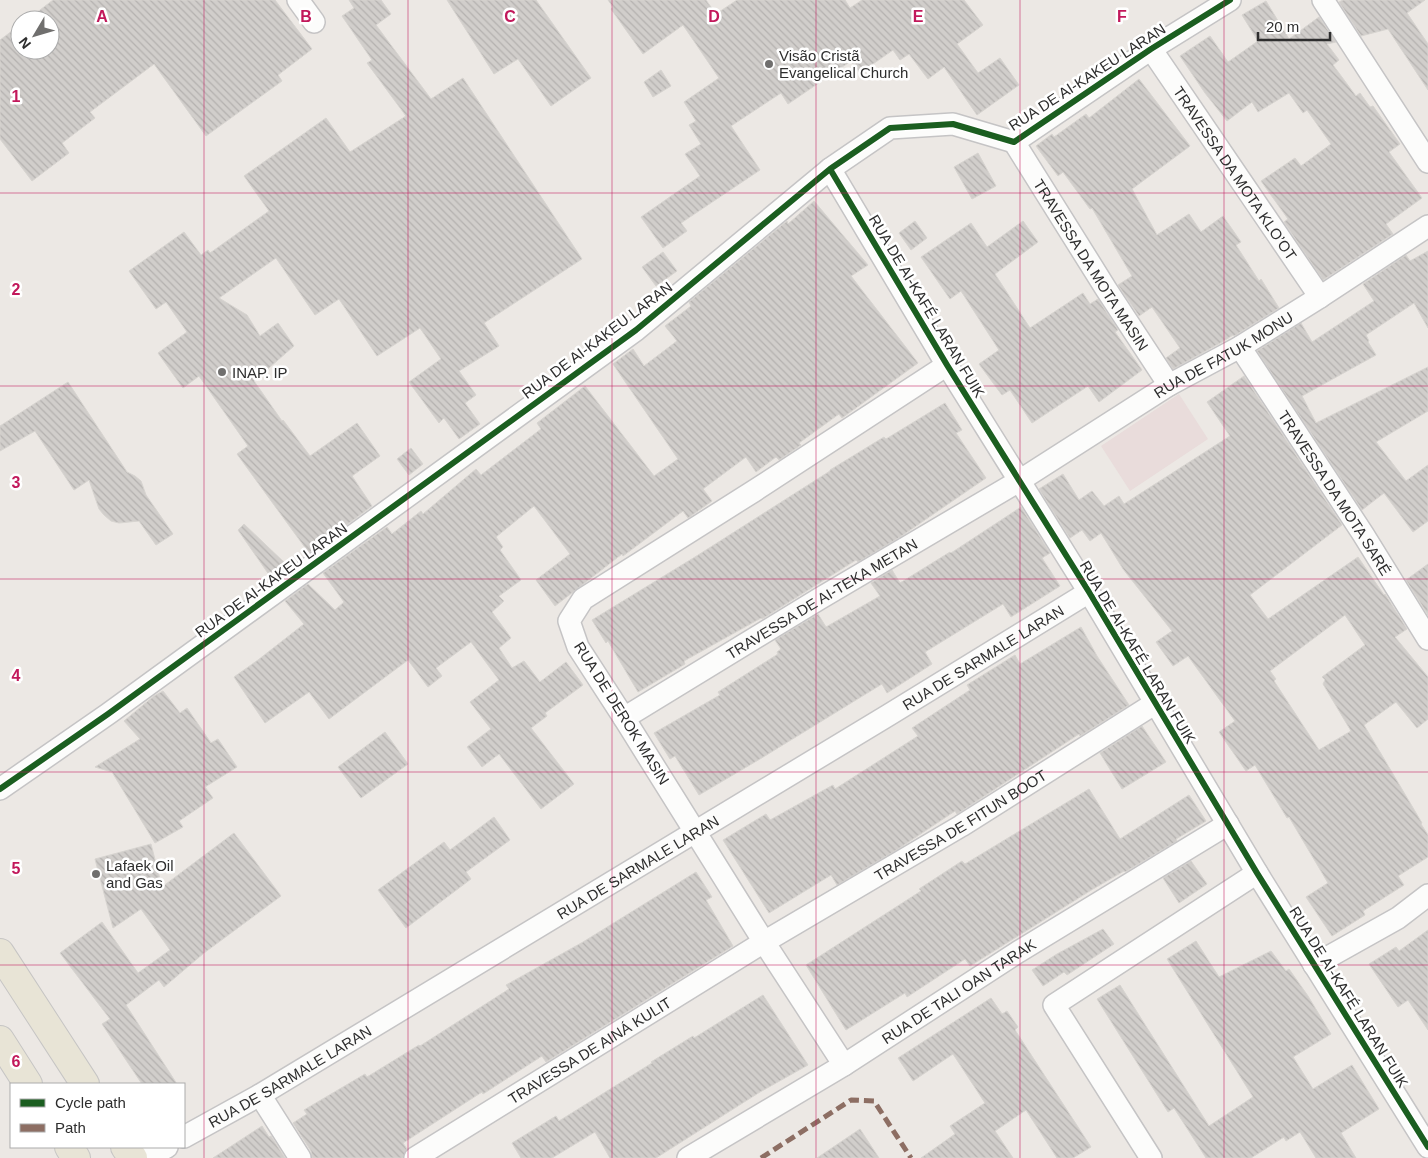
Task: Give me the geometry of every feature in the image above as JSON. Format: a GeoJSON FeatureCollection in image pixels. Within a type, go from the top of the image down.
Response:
{"type":"FeatureCollection","features":[{"type":"Feature","properties":{"kind":"main road"},"geometry":{"type":"LineString","coordinates":[[0,953],[84,1083]]}},
{"type":"Feature","properties":{"kind":"main road"},"geometry":{"type":"LineString","coordinates":[[3,1049],[27,1083]]}},
{"type":"Feature","properties":{"kind":"street"},"geometry":{"type":"LineString","coordinates":[[298,0],[314,22]]}},
{"type":"Feature","properties":{"kind":"street","name":"RUA DE AI-KAKEU LARAN"},"geometry":{"type":"LineString","coordinates":[[0,789],[108,714],[636,330],[830,169],[890,128],[953,124],[1014,142],[1151,49],[1230,0]]}},
{"type":"Feature","properties":{"kind":"street"},"geometry":{"type":"LineString","coordinates":[[1323,0],[1428,162]]}},
{"type":"Feature","properties":{"kind":"street","name":"TRAVESSA DA MOTA KLO’OT"},"geometry":{"type":"LineString","coordinates":[[1151,49],[1320,298]]}},
{"type":"Feature","properties":{"kind":"street","name":"TRAVESSA DA MOTA MASIN"},"geometry":{"type":"LineString","coordinates":[[1014,142],[1169,385]]}},
{"type":"Feature","properties":{"kind":"street","name":"RUA DE AI-KAFÉ LARAN FUIK"},"geometry":{"type":"LineString","coordinates":[[830,169],[947,364],[1089,592],[1154,704],[1257,873],[1428,1147]]}},
{"type":"Feature","properties":{"kind":"street","name":"RUA DE FATUK MONU"},"geometry":{"type":"LineString","coordinates":[[1019,481],[1169,385],[1240,347],[1320,298],[1428,226]]}},
{"type":"Feature","properties":{"kind":"street","name":"TRAVESSA DA MOTA SARÉ"},"geometry":{"type":"LineString","coordinates":[[1240,347],[1364,534],[1428,639]]}},
{"type":"Feature","properties":{"kind":"street","name":"RUA DE DEROK MASIN"},"geometry":{"type":"LineString","coordinates":[[844,1065],[578,647],[569,621],[583,599],[754,491],[947,364]]}},
{"type":"Feature","properties":{"kind":"street","name":"TRAVESSA DE AI-TEKA METAN"},"geometry":{"type":"LineString","coordinates":[[624,718],[819,599],[1019,481]]}},
{"type":"Feature","properties":{"kind":"street","name":"RUA DE SARMALE LARAN"},"geometry":{"type":"LineString","coordinates":[[185,1136],[260,1095],[1089,592]]}},
{"type":"Feature","properties":{"kind":"street","name":"TRAVESSA DE FITUN BOOT"},"geometry":{"type":"LineString","coordinates":[[764,942],[960,826],[1154,704]]}},
{"type":"Feature","properties":{"kind":"street","name":"RUA DE TALI OAN TARAK"},"geometry":{"type":"LineString","coordinates":[[688,1158],[844,1065],[1018,952],[1228,824]]}},
{"type":"Feature","properties":{"kind":"street"},"geometry":{"type":"LineString","coordinates":[[1151,1158],[1054,1005],[1257,873]]}},
{"type":"Feature","properties":{"kind":"street"},"geometry":{"type":"LineString","coordinates":[[1314,965],[1398,918],[1428,895]]}},
{"type":"Feature","properties":{"kind":"street","name":"TRAVESSA DE AINÁ KULIT"},"geometry":{"type":"LineString","coordinates":[[415,1158],[764,942]]}},
{"type":"Feature","properties":{"kind":"street"},"geometry":{"type":"LineString","coordinates":[[260,1095],[300,1158]]}},
{"type":"Feature","properties":{"kind":"street"},"geometry":{"type":"LineString","coordinates":[[147,1158],[165,1148]]}},
{"type":"Feature","properties":{"kind":"shaded area"},"geometry":{"type":"Polygon","coordinates":[[[1179,394],[1208,439],[1130,491],[1101,446],[1179,394]]]}},
{"type":"Feature","properties":{"kind":"building"},"geometry":{"type":"Polygon","coordinates":[[[53,0],[275,0],[312,49],[278,75],[282,81],[206,136],[154,64],[90,112],[95,118],[62,143],[69,153],[32,181],[0,139],[0,40],[10,32],[10,60],[60,60],[60,10],[40,10],[53,0]]]}},
{"type":"Feature","properties":{"kind":"building"},"geometry":{"type":"Polygon","coordinates":[[[349,0],[381,0],[391,14],[376,25],[431,99],[463,78],[582,259],[484,323],[499,346],[459,371],[476,395],[465,403],[480,424],[459,439],[444,418],[439,423],[409,382],[441,359],[420,328],[377,356],[339,299],[315,315],[276,258],[219,298],[247,315],[260,336],[278,323],[294,346],[254,381],[310,456],[357,423],[380,456],[352,476],[372,506],[309,553],[237,454],[248,446],[199,376],[183,388],[158,353],[187,332],[166,302],[156,309],[129,271],[184,232],[201,255],[208,250],[210,253],[269,211],[244,176],[326,118],[350,152],[406,116],[367,63],[372,60],[342,16],[354,8],[349,0]]]}},
{"type":"Feature","properties":{"kind":"building"},"geometry":{"type":"Polygon","coordinates":[[[447,0],[536,0],[591,78],[551,106],[518,59],[494,74],[447,0]]]}},
{"type":"Feature","properties":{"kind":"building"},"geometry":{"type":"Polygon","coordinates":[[[608,0],[706,0],[716,14],[737,0],[845,0],[850,8],[862,0],[964,0],[983,25],[957,44],[978,73],[1000,58],[1019,85],[977,115],[944,67],[928,79],[909,54],[900,60],[893,50],[860,73],[851,61],[788,104],[781,93],[731,126],[760,170],[681,223],[687,231],[663,248],[641,217],[700,176],[685,154],[701,144],[689,125],[696,121],[684,102],[719,78],[683,25],[643,54],[611,9],[613,7],[608,0]]]}},
{"type":"Feature","properties":{"kind":"building"},"geometry":{"type":"Polygon","coordinates":[[[1343,0],[1425,0],[1407,13],[1428,44],[1428,90],[1388,29],[1361,36],[1339,2],[1343,0]]]}},
{"type":"Feature","properties":{"kind":"building"},"geometry":{"type":"Polygon","coordinates":[[[1266,1],[1289,39],[1319,17],[1336,42],[1327,44],[1339,60],[1333,65],[1356,96],[1360,93],[1370,107],[1373,106],[1400,144],[1389,152],[1422,198],[1386,224],[1393,234],[1323,280],[1284,222],[1288,219],[1261,181],[1295,158],[1301,166],[1331,144],[1307,110],[1303,113],[1289,93],[1258,112],[1252,102],[1227,121],[1180,56],[1210,36],[1228,62],[1258,41],[1242,15],[1266,1]]]}},
{"type":"Feature","properties":{"kind":"building"},"geometry":{"type":"Polygon","coordinates":[[[661,70],[671,86],[653,97],[644,82],[661,70]]]}},
{"type":"Feature","properties":{"kind":"building"},"geometry":{"type":"Polygon","coordinates":[[[1139,79],[1190,146],[1132,189],[1157,235],[1189,214],[1201,232],[1223,216],[1241,242],[1236,245],[1279,308],[1234,336],[1173,369],[1166,358],[1180,348],[1152,307],[1139,316],[1118,285],[1132,276],[1092,208],[1090,209],[1063,172],[1058,176],[1036,146],[1052,134],[1054,137],[1086,114],[1089,118],[1139,79]]]}},
{"type":"Feature","properties":{"kind":"building"},"geometry":{"type":"Polygon","coordinates":[[[978,153],[996,186],[972,199],[954,167],[978,153]]]}},
{"type":"Feature","properties":{"kind":"building"},"geometry":{"type":"Polygon","coordinates":[[[814,201],[868,265],[851,276],[918,363],[842,418],[839,414],[779,460],[776,457],[756,472],[746,457],[703,489],[712,501],[688,518],[683,511],[623,556],[622,554],[555,606],[536,580],[570,554],[534,506],[496,537],[503,547],[500,550],[521,580],[499,596],[504,601],[492,612],[511,638],[499,648],[512,668],[524,661],[540,682],[566,662],[583,685],[545,713],[547,716],[531,728],[574,784],[541,809],[499,754],[482,767],[467,747],[491,729],[470,702],[499,680],[471,642],[436,668],[442,676],[428,687],[408,660],[329,719],[309,692],[265,723],[234,677],[304,624],[285,601],[308,584],[335,610],[344,602],[323,573],[387,527],[392,534],[421,511],[423,514],[476,469],[481,475],[541,429],[537,423],[585,386],[654,476],[678,459],[613,364],[633,349],[644,366],[677,341],[665,326],[691,306],[689,302],[787,221],[788,224],[814,201]]]}},
{"type":"Feature","properties":{"kind":"building"},"geometry":{"type":"Polygon","coordinates":[[[915,221],[927,238],[911,250],[899,233],[915,221]]]}},
{"type":"Feature","properties":{"kind":"building"},"geometry":{"type":"Polygon","coordinates":[[[1023,221],[1038,242],[995,274],[1030,328],[1083,293],[1090,304],[1098,299],[1118,330],[1115,332],[1142,370],[1099,402],[1088,386],[1032,423],[1010,390],[1002,395],[979,364],[999,350],[961,291],[950,299],[921,257],[971,223],[987,247],[1023,221]]]}},
{"type":"Feature","properties":{"kind":"building"},"geometry":{"type":"Polygon","coordinates":[[[1428,251],[1428,328],[1414,303],[1366,335],[1376,355],[1302,396],[1316,423],[1428,367],[1428,411],[1376,442],[1406,481],[1428,465],[1428,521],[1413,532],[1384,493],[1362,510],[1257,351],[1301,323],[1312,342],[1374,301],[1363,284],[1406,255],[1410,261],[1428,251]]]}},
{"type":"Feature","properties":{"kind":"building"},"geometry":{"type":"Polygon","coordinates":[[[663,252],[677,271],[656,286],[642,267],[663,252]]]}},
{"type":"Feature","properties":{"kind":"building"},"geometry":{"type":"Polygon","coordinates":[[[1244,376],[1342,525],[1250,595],[1268,619],[1358,557],[1385,594],[1407,629],[1395,637],[1428,677],[1428,719],[1417,728],[1396,702],[1364,725],[1428,835],[1428,857],[1398,876],[1404,885],[1363,911],[1365,915],[1332,936],[1306,897],[1328,883],[1289,817],[1287,818],[1255,765],[1246,771],[1219,732],[1235,721],[1188,656],[1173,666],[1156,642],[1172,631],[1123,569],[1101,533],[1090,541],[1082,530],[1070,538],[1039,489],[1063,474],[1079,500],[1092,491],[1104,506],[1119,496],[1124,504],[1230,436],[1207,402],[1244,376]],[[1345,615],[1270,671],[1276,679],[1274,681],[1319,750],[1351,731],[1323,684],[1325,680],[1322,677],[1365,645],[1345,615]]]}},
{"type":"Feature","properties":{"kind":"building"},"geometry":{"type":"Polygon","coordinates":[[[68,382],[127,472],[141,481],[146,495],[173,534],[156,545],[139,521],[119,523],[111,521],[104,515],[99,509],[89,480],[74,490],[35,431],[0,451],[0,426],[68,382]]]}},
{"type":"Feature","properties":{"kind":"building"},"geometry":{"type":"Polygon","coordinates":[[[945,403],[962,430],[956,433],[986,478],[900,537],[858,562],[856,560],[762,619],[684,661],[685,664],[638,692],[608,641],[606,643],[592,620],[695,557],[830,470],[945,403]]]}},
{"type":"Feature","properties":{"kind":"building"},"geometry":{"type":"Polygon","coordinates":[[[411,448],[423,464],[409,475],[397,459],[411,448]]]}},
{"type":"Feature","properties":{"kind":"building"},"geometry":{"type":"Polygon","coordinates":[[[1021,507],[1050,553],[1042,558],[1060,586],[1011,617],[1003,604],[925,652],[932,664],[887,693],[882,684],[699,795],[675,756],[670,759],[654,733],[720,695],[718,692],[778,654],[777,652],[781,649],[775,640],[818,614],[826,627],[880,596],[871,583],[892,570],[900,583],[951,553],[1021,507]]]}},
{"type":"Feature","properties":{"kind":"building"},"geometry":{"type":"Polygon","coordinates":[[[244,524],[289,567],[272,579],[238,530],[244,524]]]}},
{"type":"Feature","properties":{"kind":"building"},"geometry":{"type":"Polygon","coordinates":[[[1428,564],[1428,615],[1406,580],[1428,564]]]}},
{"type":"Feature","properties":{"kind":"building"},"geometry":{"type":"Polygon","coordinates":[[[1081,627],[1097,656],[1129,705],[1080,736],[1079,734],[957,814],[955,811],[898,849],[837,885],[831,875],[769,913],[723,840],[766,814],[770,820],[833,785],[835,789],[918,736],[912,728],[970,690],[967,685],[1015,655],[1020,664],[1081,627]]]}},
{"type":"Feature","properties":{"kind":"building"},"geometry":{"type":"Polygon","coordinates":[[[163,691],[180,713],[187,708],[211,743],[218,739],[237,767],[205,787],[213,798],[179,821],[183,827],[155,843],[112,772],[95,767],[140,739],[124,721],[154,696],[163,691]]]}},
{"type":"Feature","properties":{"kind":"building"},"geometry":{"type":"Polygon","coordinates":[[[1142,726],[1166,762],[1122,789],[1100,753],[1142,726]]]}},
{"type":"Feature","properties":{"kind":"building"},"geometry":{"type":"Polygon","coordinates":[[[385,732],[408,764],[361,798],[338,767],[385,732]]]}},
{"type":"Feature","properties":{"kind":"building"},"geometry":{"type":"Polygon","coordinates":[[[1089,789],[1120,839],[1189,795],[1206,821],[1176,839],[1177,841],[1093,889],[970,966],[965,959],[907,997],[905,993],[846,1030],[806,965],[921,891],[919,889],[962,861],[965,864],[1089,789]]]}},
{"type":"Feature","properties":{"kind":"building"},"geometry":{"type":"Polygon","coordinates":[[[494,817],[510,840],[466,872],[471,879],[406,928],[378,890],[444,842],[450,850],[494,817]]]}},
{"type":"Feature","properties":{"kind":"building"},"geometry":{"type":"Polygon","coordinates":[[[234,833],[281,896],[204,953],[164,987],[159,980],[126,1005],[176,1083],[141,1083],[102,1024],[110,1019],[60,953],[102,922],[138,973],[170,950],[141,909],[113,928],[95,859],[151,844],[162,887],[234,833]]]}},
{"type":"Feature","properties":{"kind":"building"},"geometry":{"type":"Polygon","coordinates":[[[1191,861],[1207,884],[1179,903],[1163,878],[1191,861]]]}},
{"type":"Feature","properties":{"kind":"building"},"geometry":{"type":"Polygon","coordinates":[[[696,872],[712,897],[706,900],[733,946],[546,1062],[542,1056],[483,1094],[482,1092],[403,1143],[407,1149],[403,1158],[312,1158],[311,1151],[293,1123],[307,1114],[304,1110],[365,1074],[367,1077],[420,1046],[509,989],[506,985],[583,942],[696,872]]]}},
{"type":"Feature","properties":{"kind":"building"},"geometry":{"type":"Polygon","coordinates":[[[1103,929],[1114,944],[1067,975],[1064,972],[1043,986],[1032,970],[1103,929]]]}},
{"type":"Feature","properties":{"kind":"building"},"geometry":{"type":"Polygon","coordinates":[[[1428,930],[1428,1030],[1408,1000],[1398,1007],[1369,964],[1396,947],[1399,951],[1428,930]]]}},
{"type":"Feature","properties":{"kind":"building"},"geometry":{"type":"Polygon","coordinates":[[[1196,941],[1219,977],[1271,951],[1286,971],[1289,969],[1331,1034],[1293,1057],[1313,1089],[1352,1065],[1379,1109],[1341,1133],[1356,1158],[1316,1158],[1300,1132],[1286,1141],[1284,1137],[1251,1158],[1206,1158],[1174,1108],[1168,1112],[1097,999],[1120,985],[1209,1126],[1253,1097],[1167,959],[1196,941]]]}},
{"type":"Feature","properties":{"kind":"building"},"geometry":{"type":"Polygon","coordinates":[[[763,995],[808,1065],[760,1092],[656,1158],[610,1158],[595,1132],[552,1158],[521,1158],[512,1143],[556,1116],[559,1121],[693,1036],[694,1038],[763,995]]]}},
{"type":"Feature","properties":{"kind":"building"},"geometry":{"type":"Polygon","coordinates":[[[991,998],[1002,1014],[1007,1011],[1018,1027],[1015,1030],[1091,1147],[1073,1158],[1057,1158],[1026,1110],[995,1131],[1013,1158],[921,1158],[955,1134],[950,1126],[985,1103],[953,1054],[913,1081],[898,1058],[991,998]]]}},
{"type":"Feature","properties":{"kind":"building"},"geometry":{"type":"Polygon","coordinates":[[[262,1126],[285,1158],[213,1158],[262,1126]]]}},
{"type":"Feature","properties":{"kind":"building"},"geometry":{"type":"Polygon","coordinates":[[[860,1129],[879,1158],[817,1158],[860,1129]]]}},
{"type":"Feature","properties":{"kind":"marked path"},"geometry":{"type":"LineString","coordinates":[[761,1158],[851,1100],[874,1101],[911,1158]]}},
{"type":"Feature","properties":{"kind":"cycle path"},"geometry":{"type":"LineString","coordinates":[[0,789],[108,714],[636,330],[830,169],[890,128],[953,124],[1014,142],[1151,49],[1230,0]]}},
{"type":"Feature","properties":{"kind":"cycle path"},"geometry":{"type":"LineString","coordinates":[[830,169],[947,365],[1089,592],[1257,873],[1428,1147]]}},
{"type":"Feature","properties":{"kind":"place","name":"Visão Cristã Evangelical Church"},"geometry":{"type":"Point","coordinates":[769,64]}},
{"type":"Feature","properties":{"kind":"place","name":"INAP. IP"},"geometry":{"type":"Point","coordinates":[222,372]}},
{"type":"Feature","properties":{"kind":"place","name":"Lafaek Oil and Gas"},"geometry":{"type":"Point","coordinates":[96,874]}}]}
